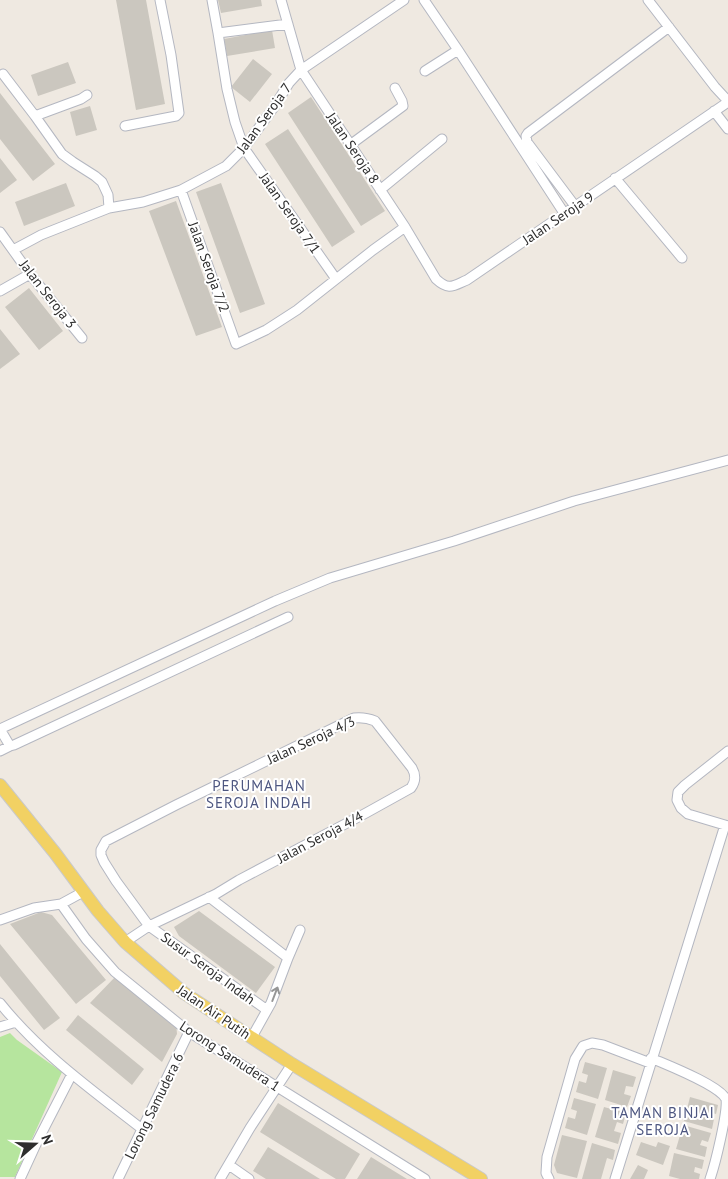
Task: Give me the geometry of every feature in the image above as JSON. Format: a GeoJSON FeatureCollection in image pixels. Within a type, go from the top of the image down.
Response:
{"type":"FeatureCollection","features":[{"type":"Feature","properties":{"kind":"main road","name":"Jalan Air Putih"},"geometry":{"type":"LineString","coordinates":[[0,785],[55,853],[83,892],[125,942],[184,993],[292,1064],[481,1179]]}},
{"type":"Feature","properties":{"kind":"street"},"geometry":{"type":"LineString","coordinates":[[125,126],[176,116],[179,113],[171,54],[160,0]]}},
{"type":"Feature","properties":{"kind":"street","name":"Jalan Seroja 7/1"},"geometry":{"type":"LineString","coordinates":[[212,0],[227,89],[244,148],[336,279]]}},
{"type":"Feature","properties":{"kind":"street","name":"Jalan Seroja 8"},"geometry":{"type":"LineString","coordinates":[[281,0],[301,70],[405,227]]}},
{"type":"Feature","properties":{"kind":"street","name":"Jalan Seroja 7"},"geometry":{"type":"LineString","coordinates":[[13,250],[41,236],[110,208],[143,202],[181,190],[226,166],[244,148],[289,83],[301,70],[404,0]]}},
{"type":"Feature","properties":{"kind":"street"},"geometry":{"type":"LineString","coordinates":[[424,0],[564,213]]}},
{"type":"Feature","properties":{"kind":"street"},"geometry":{"type":"LineString","coordinates":[[648,0],[728,101]]}},
{"type":"Feature","properties":{"kind":"street"},"geometry":{"type":"LineString","coordinates":[[218,33],[288,24]]}},
{"type":"Feature","properties":{"kind":"street"},"geometry":{"type":"LineString","coordinates":[[575,206],[528,142],[526,136],[528,132],[669,28]]}},
{"type":"Feature","properties":{"kind":"street"},"geometry":{"type":"LineString","coordinates":[[425,71],[458,50]]}},
{"type":"Feature","properties":{"kind":"street"},"geometry":{"type":"LineString","coordinates":[[3,74],[62,154],[102,182],[108,195],[110,208]]}},
{"type":"Feature","properties":{"kind":"street"},"geometry":{"type":"LineString","coordinates":[[350,145],[403,106],[395,88]]}},
{"type":"Feature","properties":{"kind":"street"},"geometry":{"type":"LineString","coordinates":[[35,116],[87,95]]}},
{"type":"Feature","properties":{"kind":"street","name":"Jalan Seroja 9"},"geometry":{"type":"LineString","coordinates":[[405,227],[436,280],[443,286],[451,287],[467,280],[728,101]]}},
{"type":"Feature","properties":{"kind":"street"},"geometry":{"type":"LineString","coordinates":[[714,111],[728,129]]}},
{"type":"Feature","properties":{"kind":"street"},"geometry":{"type":"LineString","coordinates":[[380,190],[442,139]]}},
{"type":"Feature","properties":{"kind":"street"},"geometry":{"type":"LineString","coordinates":[[615,178],[682,258]]}},
{"type":"Feature","properties":{"kind":"street","name":"Jalan Seroja 7/2"},"geometry":{"type":"LineString","coordinates":[[181,190],[236,344],[266,330],[297,310],[336,279]]}},
{"type":"Feature","properties":{"kind":"street"},"geometry":{"type":"LineString","coordinates":[[336,279],[405,227]]}},
{"type":"Feature","properties":{"kind":"street","name":"Jalan Seroja 3"},"geometry":{"type":"LineString","coordinates":[[0,232],[30,274],[82,338]]}},
{"type":"Feature","properties":{"kind":"street"},"geometry":{"type":"LineString","coordinates":[[0,291],[30,274]]}},
{"type":"Feature","properties":{"kind":"street"},"geometry":{"type":"LineString","coordinates":[[10,746],[0,729],[330,578],[454,541],[574,501],[728,460]]}},
{"type":"Feature","properties":{"kind":"street"},"geometry":{"type":"LineString","coordinates":[[0,751],[288,617]]}},
{"type":"Feature","properties":{"kind":"street","name":"Jalan Seroja 4/3"},"geometry":{"type":"LineString","coordinates":[[149,926],[104,862],[101,850],[106,840],[354,718],[369,718]]}},
{"type":"Feature","properties":{"kind":"street","name":"Jalan Seroja 4/4"},"geometry":{"type":"LineString","coordinates":[[125,942],[149,926],[209,897],[411,788],[415,780],[412,768],[376,721],[369,718]]}},
{"type":"Feature","properties":{"kind":"street"},"geometry":{"type":"LineString","coordinates":[[614,1179],[726,825],[688,814],[681,808],[677,800],[678,792],[728,751]]}},
{"type":"Feature","properties":{"kind":"street"},"geometry":{"type":"LineString","coordinates":[[0,920],[34,908],[61,904],[83,892]]}},
{"type":"Feature","properties":{"kind":"street"},"geometry":{"type":"LineString","coordinates":[[209,897],[288,958]]}},
{"type":"Feature","properties":{"kind":"street","name":"Lorong Samudera 1"},"geometry":{"type":"LineString","coordinates":[[61,904],[86,940],[115,972],[189,1032],[425,1179]]}},
{"type":"Feature","properties":{"kind":"street","name":"Susur Seroja Indah"},"geometry":{"type":"LineString","coordinates":[[149,926],[267,1010]]}},
{"type":"Feature","properties":{"kind":"street"},"geometry":{"type":"LineString","coordinates":[[252,1037],[271,1003],[300,930]]}},
{"type":"Feature","properties":{"kind":"street"},"geometry":{"type":"LineString","coordinates":[[0,1003],[44,1050],[142,1129]]}},
{"type":"Feature","properties":{"kind":"street"},"geometry":{"type":"LineString","coordinates":[[0,1027],[16,1022]]}},
{"type":"Feature","properties":{"kind":"street","name":"Lorong Samudera 6"},"geometry":{"type":"LineString","coordinates":[[118,1179],[189,1032]]}},
{"type":"Feature","properties":{"kind":"street"},"geometry":{"type":"LineString","coordinates":[[548,1179],[546,1173],[547,1157],[575,1059],[583,1046],[592,1043],[651,1061],[702,1081],[727,1100],[721,1146],[710,1179]]}},
{"type":"Feature","properties":{"kind":"street"},"geometry":{"type":"LineString","coordinates":[[220,1179],[250,1128],[292,1064]]}},
{"type":"Feature","properties":{"kind":"street"},"geometry":{"type":"LineString","coordinates":[[20,1179],[72,1074]]}},
{"type":"Feature","properties":{"kind":"street"},"geometry":{"type":"LineString","coordinates":[[228,1165],[249,1179]]}},
{"type":"Feature","properties":{"kind":"green space"},"geometry":{"type":"Polygon","coordinates":[[[10,1033],[62,1072],[15,1177],[0,1177],[0,1037],[10,1033]]]}},
{"type":"Feature","properties":{"kind":"building"},"geometry":{"type":"Polygon","coordinates":[[[116,0],[146,0],[165,104],[136,110],[116,0]]]}},
{"type":"Feature","properties":{"kind":"building"},"geometry":{"type":"Polygon","coordinates":[[[218,0],[261,0],[262,6],[221,13],[218,0]]]}},
{"type":"Feature","properties":{"kind":"building"},"geometry":{"type":"Polygon","coordinates":[[[272,30],[275,48],[227,56],[224,39],[272,30]]]}},
{"type":"Feature","properties":{"kind":"building"},"geometry":{"type":"Polygon","coordinates":[[[253,59],[272,74],[250,102],[231,87],[253,59]]]}},
{"type":"Feature","properties":{"kind":"building"},"geometry":{"type":"Polygon","coordinates":[[[68,62],[76,83],[38,96],[31,75],[68,62]]]}},
{"type":"Feature","properties":{"kind":"building"},"geometry":{"type":"Polygon","coordinates":[[[0,93],[55,164],[33,181],[0,139],[0,93]]]}},
{"type":"Feature","properties":{"kind":"building"},"geometry":{"type":"Polygon","coordinates":[[[311,97],[385,211],[361,226],[288,113],[311,97]]]}},
{"type":"Feature","properties":{"kind":"building"},"geometry":{"type":"Polygon","coordinates":[[[90,106],[97,130],[76,136],[70,112],[90,106]]]}},
{"type":"Feature","properties":{"kind":"building"},"geometry":{"type":"Polygon","coordinates":[[[288,129],[355,232],[332,247],[265,144],[288,129]]]}},
{"type":"Feature","properties":{"kind":"building"},"geometry":{"type":"Polygon","coordinates":[[[0,158],[17,180],[0,193],[0,158]]]}},
{"type":"Feature","properties":{"kind":"building"},"geometry":{"type":"Polygon","coordinates":[[[66,183],[75,206],[24,226],[15,202],[66,183]]]}},
{"type":"Feature","properties":{"kind":"building"},"geometry":{"type":"Polygon","coordinates":[[[221,183],[265,304],[240,313],[196,192],[221,183]]]}},
{"type":"Feature","properties":{"kind":"building"},"geometry":{"type":"Polygon","coordinates":[[[176,201],[222,327],[196,336],[149,211],[176,201]]]}},
{"type":"Feature","properties":{"kind":"building"},"geometry":{"type":"Polygon","coordinates":[[[29,288],[63,331],[39,350],[5,307],[29,288]]]}},
{"type":"Feature","properties":{"kind":"building"},"geometry":{"type":"Polygon","coordinates":[[[0,329],[20,354],[0,369],[0,329]]]}},
{"type":"Feature","properties":{"kind":"building"},"geometry":{"type":"Polygon","coordinates":[[[199,911],[275,967],[256,993],[179,936],[174,927],[199,911]]]}},
{"type":"Feature","properties":{"kind":"building"},"geometry":{"type":"Polygon","coordinates":[[[41,912],[52,915],[106,980],[76,1004],[10,924],[41,912]]]}},
{"type":"Feature","properties":{"kind":"building"},"geometry":{"type":"Polygon","coordinates":[[[0,944],[60,1018],[44,1030],[0,976],[0,944]]]}},
{"type":"Feature","properties":{"kind":"building"},"geometry":{"type":"Polygon","coordinates":[[[116,976],[176,1023],[177,1034],[162,1062],[90,1003],[116,976]]]}},
{"type":"Feature","properties":{"kind":"building"},"geometry":{"type":"Polygon","coordinates":[[[78,1015],[144,1069],[132,1085],[66,1030],[78,1015]]]}},
{"type":"Feature","properties":{"kind":"building"},"geometry":{"type":"Polygon","coordinates":[[[585,1062],[607,1068],[598,1099],[576,1092],[579,1081],[586,1083],[588,1075],[582,1073],[585,1062]]]}},
{"type":"Feature","properties":{"kind":"building"},"geometry":{"type":"Polygon","coordinates":[[[613,1070],[636,1077],[633,1087],[626,1086],[624,1094],[631,1096],[627,1107],[605,1100],[613,1070]]]}},
{"type":"Feature","properties":{"kind":"building"},"geometry":{"type":"Polygon","coordinates":[[[690,1097],[718,1105],[716,1114],[709,1112],[707,1117],[714,1119],[712,1129],[684,1121],[690,1097]]]}},
{"type":"Feature","properties":{"kind":"building"},"geometry":{"type":"Polygon","coordinates":[[[574,1098],[596,1104],[587,1135],[565,1128],[568,1117],[575,1119],[577,1111],[571,1109],[574,1098]]]}},
{"type":"Feature","properties":{"kind":"building"},"geometry":{"type":"Polygon","coordinates":[[[278,1103],[360,1154],[345,1179],[336,1179],[260,1132],[278,1103]]]}},
{"type":"Feature","properties":{"kind":"building"},"geometry":{"type":"Polygon","coordinates":[[[604,1107],[626,1113],[623,1124],[617,1122],[614,1131],[621,1133],[618,1144],[595,1137],[604,1107]]]}},
{"type":"Feature","properties":{"kind":"building"},"geometry":{"type":"Polygon","coordinates":[[[683,1125],[711,1133],[708,1142],[702,1140],[700,1145],[707,1147],[705,1157],[676,1149],[683,1125]]]}},
{"type":"Feature","properties":{"kind":"building"},"geometry":{"type":"Polygon","coordinates":[[[562,1135],[587,1141],[577,1178],[557,1173],[554,1165],[562,1135]]]}},
{"type":"Feature","properties":{"kind":"building"},"geometry":{"type":"Polygon","coordinates":[[[641,1142],[656,1147],[658,1142],[670,1146],[663,1165],[636,1155],[641,1142]]]}},
{"type":"Feature","properties":{"kind":"building"},"geometry":{"type":"Polygon","coordinates":[[[592,1143],[615,1150],[613,1160],[607,1158],[601,1179],[582,1179],[592,1143]]]}},
{"type":"Feature","properties":{"kind":"building"},"geometry":{"type":"Polygon","coordinates":[[[268,1147],[320,1179],[266,1179],[253,1171],[268,1147]]]}},
{"type":"Feature","properties":{"kind":"building"},"geometry":{"type":"Polygon","coordinates":[[[674,1153],[704,1160],[702,1169],[695,1167],[694,1172],[700,1174],[699,1179],[680,1179],[669,1176],[674,1153]]]}},
{"type":"Feature","properties":{"kind":"building"},"geometry":{"type":"Polygon","coordinates":[[[371,1157],[407,1179],[357,1179],[371,1157]]]}},
{"type":"Feature","properties":{"kind":"building"},"geometry":{"type":"Polygon","coordinates":[[[638,1165],[648,1170],[644,1179],[630,1179],[638,1165]]]}},
{"type":"Feature","properties":{"kind":"district","name":"PERUMAHAN SEROJA INDAH"},"geometry":{"type":"Point","coordinates":[259,794]}},
{"type":"Feature","properties":{"kind":"district","name":"TAMAN BINJAI SEROJA"},"geometry":{"type":"Point","coordinates":[663,1120]}}]}
